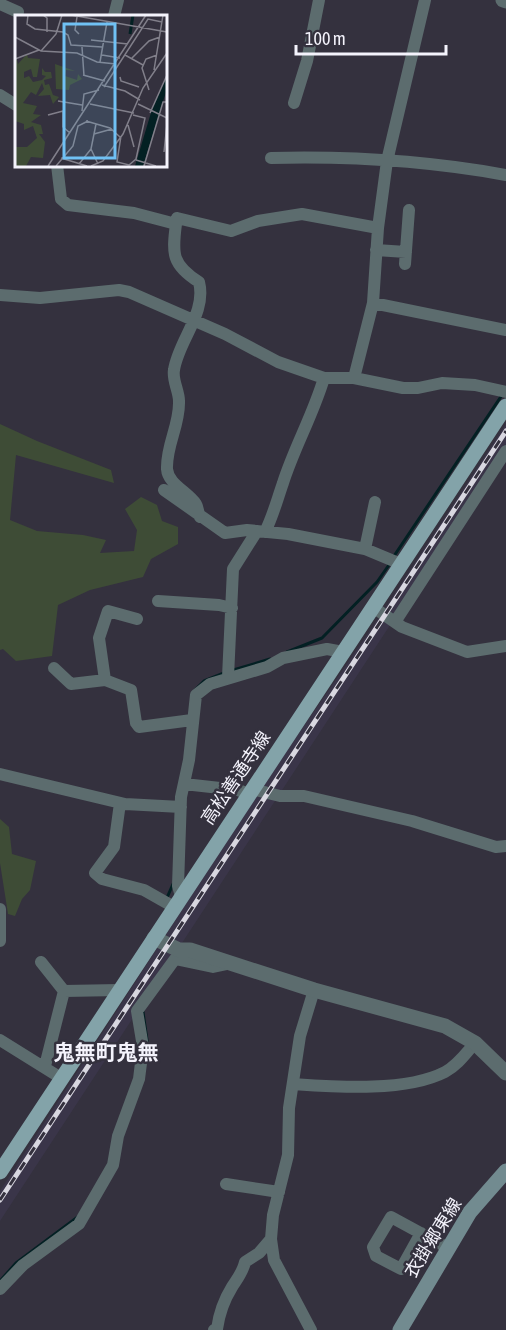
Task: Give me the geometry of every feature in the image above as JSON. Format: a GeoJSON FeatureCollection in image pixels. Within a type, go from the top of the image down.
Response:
{"type":"FeatureCollection","features":[{"type":"Feature","properties":{"kind":"main road","name":"高松善通寺線"},"geometry":{"type":"LineString","coordinates":[[0,1172],[506,406]]}},
{"type":"Feature","properties":{"kind":"main road","name":"衣掛郷東線"},"geometry":{"type":"LineString","coordinates":[[405,1328],[448,1248],[480,1199],[506,1171]]}},
{"type":"Feature","properties":{"kind":"street"},"geometry":{"type":"LineString","coordinates":[[114,15],[118,0]]}},
{"type":"Feature","properties":{"kind":"street"},"geometry":{"type":"LineString","coordinates":[[294,103],[307,60],[319,0]]}},
{"type":"Feature","properties":{"kind":"street"},"geometry":{"type":"LineString","coordinates":[[354,378],[373,303],[378,228],[387,161],[425,0]]}},
{"type":"Feature","properties":{"kind":"street"},"geometry":{"type":"LineString","coordinates":[[0,4],[18,12]]}},
{"type":"Feature","properties":{"kind":"street"},"geometry":{"type":"LineString","coordinates":[[0,95],[15,104]]}},
{"type":"Feature","properties":{"kind":"street"},"geometry":{"type":"LineString","coordinates":[[271,158],[320,157],[387,161],[506,175]]}},
{"type":"Feature","properties":{"kind":"street"},"geometry":{"type":"LineString","coordinates":[[57,166],[61,199],[68,206],[134,213],[176,224]]}},
{"type":"Feature","properties":{"kind":"street"},"geometry":{"type":"LineString","coordinates":[[376,250],[406,258],[410,210]]}},
{"type":"Feature","properties":{"kind":"street"},"geometry":{"type":"LineString","coordinates":[[200,517],[196,505],[173,481],[167,469],[168,454],[179,417],[180,398],[173,373],[193,322],[200,288],[199,282],[184,272],[175,258],[173,250],[177,218],[231,231],[258,221],[302,214],[378,228]]}},
{"type":"Feature","properties":{"kind":"street"},"geometry":{"type":"LineString","coordinates":[[0,294],[40,298],[119,290],[129,292],[193,322],[225,334],[278,362],[324,378],[354,378],[403,388],[418,388],[442,383],[475,385],[506,392]]}},
{"type":"Feature","properties":{"kind":"street"},"geometry":{"type":"LineString","coordinates":[[373,303],[506,330]]}},
{"type":"Feature","properties":{"kind":"street"},"geometry":{"type":"LineString","coordinates":[[228,677],[234,569],[262,532],[313,414],[324,378]]}},
{"type":"Feature","properties":{"kind":"street"},"geometry":{"type":"LineString","coordinates":[[395,622],[506,451]]}},
{"type":"Feature","properties":{"kind":"street"},"geometry":{"type":"LineString","coordinates":[[164,490],[225,533],[262,532],[364,549],[401,564]]}},
{"type":"Feature","properties":{"kind":"street"},"geometry":{"type":"LineString","coordinates":[[364,549],[375,502]]}},
{"type":"Feature","properties":{"kind":"street"},"geometry":{"type":"LineString","coordinates":[[158,601],[232,608]]}},
{"type":"Feature","properties":{"kind":"street"},"geometry":{"type":"LineString","coordinates":[[373,607],[395,622],[467,652],[506,646]]}},
{"type":"Feature","properties":{"kind":"street"},"geometry":{"type":"LineString","coordinates":[[105,680],[99,638],[108,611],[137,619]]}},
{"type":"Feature","properties":{"kind":"street"},"geometry":{"type":"LineString","coordinates":[[120,802],[114,847],[95,873],[102,879],[177,902],[180,807],[196,695],[202,688],[228,677],[267,667],[283,658],[327,649],[343,652]]}},
{"type":"Feature","properties":{"kind":"street"},"geometry":{"type":"LineString","coordinates":[[54,668],[71,684],[105,680],[131,690],[139,727],[192,720]]}},
{"type":"Feature","properties":{"kind":"street"},"geometry":{"type":"LineString","coordinates":[[0,774],[120,802],[180,807]]}},
{"type":"Feature","properties":{"kind":"street"},"geometry":{"type":"LineString","coordinates":[[184,784],[280,796],[304,796],[412,821],[496,847],[506,846]]}},
{"type":"Feature","properties":{"kind":"street"},"geometry":{"type":"LineString","coordinates":[[0,909],[0,941]]}},
{"type":"Feature","properties":{"kind":"street"},"geometry":{"type":"LineString","coordinates":[[154,938],[179,950],[190,950],[314,990],[445,1026],[475,1043],[506,1073]]}},
{"type":"Feature","properties":{"kind":"street"},"geometry":{"type":"LineString","coordinates":[[0,1289],[23,1265],[79,1224],[113,1165],[118,1136],[139,1079],[142,1047],[137,1011],[175,959],[213,967],[232,963]]}},
{"type":"Feature","properties":{"kind":"street"},"geometry":{"type":"LineString","coordinates":[[41,962],[64,991]]}},
{"type":"Feature","properties":{"kind":"street"},"geometry":{"type":"LineString","coordinates":[[64,991],[119,990]]}},
{"type":"Feature","properties":{"kind":"street"},"geometry":{"type":"LineString","coordinates":[[311,1330],[274,1260],[271,1239],[288,1155],[289,1108],[300,1036],[314,990]]}},
{"type":"Feature","properties":{"kind":"street"},"geometry":{"type":"LineString","coordinates":[[45,1066],[64,991]]}},
{"type":"Feature","properties":{"kind":"street"},"geometry":{"type":"LineString","coordinates":[[0,1040],[62,1078]]}},
{"type":"Feature","properties":{"kind":"street"},"geometry":{"type":"LineString","coordinates":[[294,1084],[392,1085],[425,1079],[446,1071],[460,1060],[475,1043]]}},
{"type":"Feature","properties":{"kind":"street"},"geometry":{"type":"LineString","coordinates":[[226,1184],[279,1192]]}},
{"type":"Feature","properties":{"kind":"street"},"geometry":{"type":"LineString","coordinates":[[421,1233],[448,1248]]}},
{"type":"Feature","properties":{"kind":"street"},"geometry":{"type":"LineString","coordinates":[[214,1330],[245,1262],[259,1253],[271,1239]]}},
{"type":"Feature","properties":{"kind":"shaded area"},"geometry":{"type":"Polygon","coordinates":[[[506,424],[506,448],[0,1221],[0,1191],[259,791],[382,613],[506,424]]]}},
{"type":"Feature","properties":{"kind":"green space"},"geometry":{"type":"Polygon","coordinates":[[[0,424],[111,470],[114,483],[16,455],[10,520],[37,531],[83,535],[106,540],[100,553],[134,551],[137,530],[125,509],[141,497],[157,505],[162,521],[178,527],[178,544],[151,559],[143,577],[90,590],[58,605],[52,656],[16,661],[3,649],[0,650],[0,424]]]}},
{"type":"Feature","properties":{"kind":"green space"},"geometry":{"type":"Polygon","coordinates":[[[0,819],[9,827],[12,854],[36,861],[30,890],[22,899],[15,916],[8,914],[0,863],[0,819]]]}},
{"type":"Feature","properties":{"kind":"waterway"},"geometry":{"type":"LineString","coordinates":[[394,556],[502,395]]}},
{"type":"Feature","properties":{"kind":"waterway"},"geometry":{"type":"LineString","coordinates":[[287,652],[322,638],[377,582],[391,562]]}},
{"type":"Feature","properties":{"kind":"waterway"},"geometry":{"type":"LineString","coordinates":[[230,671],[270,659]]}},
{"type":"Feature","properties":{"kind":"waterway"},"geometry":{"type":"LineString","coordinates":[[195,690],[204,681],[224,673]]}},
{"type":"Feature","properties":{"kind":"waterway"},"geometry":{"type":"LineString","coordinates":[[166,900],[173,884]]}},
{"type":"Feature","properties":{"kind":"waterway"},"geometry":{"type":"LineString","coordinates":[[143,1012],[148,1047]]}},
{"type":"Feature","properties":{"kind":"waterway"},"geometry":{"type":"LineString","coordinates":[[1,1280],[16,1263],[79,1216]]}},
{"type":"Feature","properties":{"kind":"railway"},"geometry":{"type":"LineString","coordinates":[[0,1200],[506,431]]}},
{"type":"Feature","properties":{"kind":"district","name":"鬼無町鬼無"},"geometry":{"type":"Point","coordinates":[106,1053]}}]}
